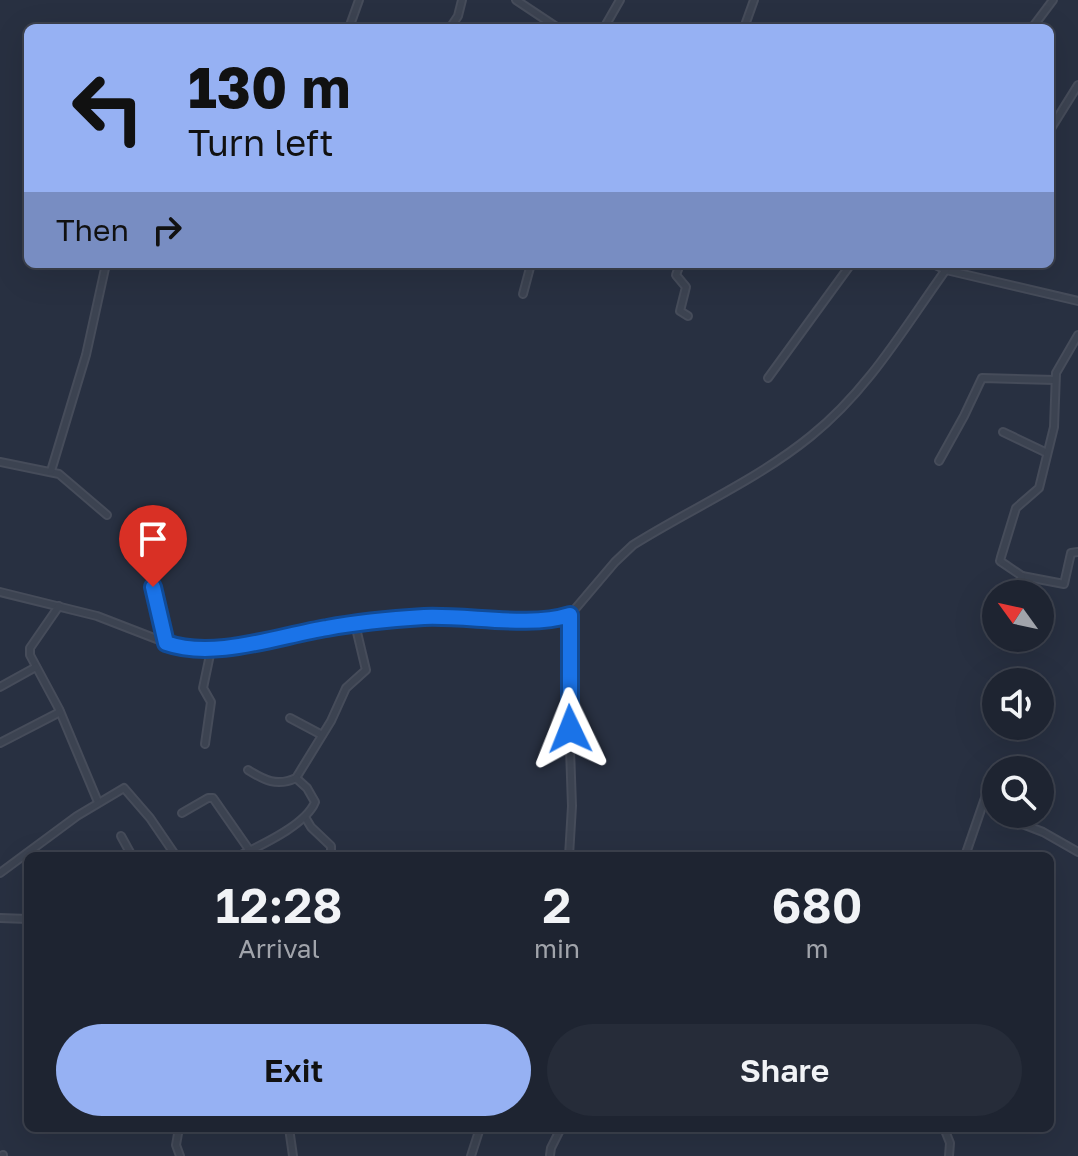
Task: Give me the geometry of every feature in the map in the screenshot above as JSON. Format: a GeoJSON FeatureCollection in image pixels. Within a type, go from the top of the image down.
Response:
{"type":"FeatureCollection","features":[{"type":"Feature","properties":{"kind":"street"},"geometry":{"type":"LineString","coordinates":[[350,24],[359,0]]}},
{"type":"Feature","properties":{"kind":"street"},"geometry":{"type":"LineString","coordinates":[[453,24],[462,0]]}},
{"type":"Feature","properties":{"kind":"street"},"geometry":{"type":"LineString","coordinates":[[516,0],[552,24]]}},
{"type":"Feature","properties":{"kind":"street"},"geometry":{"type":"LineString","coordinates":[[606,24],[620,0]]}},
{"type":"Feature","properties":{"kind":"street"},"geometry":{"type":"LineString","coordinates":[[745,24],[754,0]]}},
{"type":"Feature","properties":{"kind":"street"},"geometry":{"type":"LineString","coordinates":[[1035,24],[1051,2],[1040,0]]}},
{"type":"Feature","properties":{"kind":"street"},"geometry":{"type":"LineString","coordinates":[[1054,124],[1078,85]]}},
{"type":"Feature","properties":{"kind":"street"},"geometry":{"type":"LineString","coordinates":[[51,471],[86,355],[105,268]]}},
{"type":"Feature","properties":{"kind":"street"},"geometry":{"type":"LineString","coordinates":[[523,294],[530,268]]}},
{"type":"Feature","properties":{"kind":"street"},"geometry":{"type":"LineString","coordinates":[[679,268],[676,275],[686,287],[680,311],[688,316]]}},
{"type":"Feature","properties":{"kind":"street"},"geometry":{"type":"LineString","coordinates":[[768,378],[848,268]]}},
{"type":"Feature","properties":{"kind":"street"},"geometry":{"type":"LineString","coordinates":[[0,592],[97,616],[185,650],[211,650],[355,624],[425,617],[522,620],[570,615],[633,545],[773,463],[811,437],[835,415],[900,338],[947,268]]}},
{"type":"Feature","properties":{"kind":"street"},"geometry":{"type":"LineString","coordinates":[[952,268],[1078,301]]}},
{"type":"Feature","properties":{"kind":"street"},"geometry":{"type":"LineString","coordinates":[[1078,335],[1055,380],[1054,427],[1039,488],[1016,508],[1000,561],[1022,576],[1064,584],[1071,553],[1078,552]]}},
{"type":"Feature","properties":{"kind":"street"},"geometry":{"type":"LineString","coordinates":[[939,461],[964,416],[979,379],[1055,380]]}},
{"type":"Feature","properties":{"kind":"street"},"geometry":{"type":"LineString","coordinates":[[1003,432],[1047,453]]}},
{"type":"Feature","properties":{"kind":"street"},"geometry":{"type":"LineString","coordinates":[[0,462],[51,471],[63,477],[107,515]]}},
{"type":"Feature","properties":{"kind":"street"},"geometry":{"type":"LineString","coordinates":[[1020,580],[1022,576]]}},
{"type":"Feature","properties":{"kind":"street"},"geometry":{"type":"LineString","coordinates":[[153,587],[166,643]]}},
{"type":"Feature","properties":{"kind":"street"},"geometry":{"type":"LineString","coordinates":[[59,606],[30,648],[30,655],[60,712],[98,802]]}},
{"type":"Feature","properties":{"kind":"street"},"geometry":{"type":"LineString","coordinates":[[569,852],[572,806],[568,691],[570,615]]}},
{"type":"Feature","properties":{"kind":"street"},"geometry":{"type":"LineString","coordinates":[[248,770],[267,781],[287,782],[296,778],[346,688],[366,670],[355,624]]}},
{"type":"Feature","properties":{"kind":"street"},"geometry":{"type":"LineString","coordinates":[[205,744],[211,702],[203,688],[211,650]]}},
{"type":"Feature","properties":{"kind":"street"},"geometry":{"type":"LineString","coordinates":[[0,687],[36,667]]}},
{"type":"Feature","properties":{"kind":"street"},"geometry":{"type":"LineString","coordinates":[[0,743],[60,712]]}},
{"type":"Feature","properties":{"kind":"street"},"geometry":{"type":"LineString","coordinates":[[290,718],[322,735]]}},
{"type":"Feature","properties":{"kind":"street"},"geometry":{"type":"LineString","coordinates":[[182,813],[213,798],[250,851],[305,817],[315,802],[307,788],[296,778]]}},
{"type":"Feature","properties":{"kind":"street"},"geometry":{"type":"LineString","coordinates":[[29,852],[98,802],[124,788],[173,852]]}},
{"type":"Feature","properties":{"kind":"street"},"geometry":{"type":"LineString","coordinates":[[966,852],[982,807]]}},
{"type":"Feature","properties":{"kind":"street"},"geometry":{"type":"LineString","coordinates":[[305,817],[331,846],[331,852]]}},
{"type":"Feature","properties":{"kind":"street"},"geometry":{"type":"LineString","coordinates":[[1033,828],[1078,852]]}},
{"type":"Feature","properties":{"kind":"street"},"geometry":{"type":"LineString","coordinates":[[121,836],[130,852]]}},
{"type":"Feature","properties":{"kind":"street"},"geometry":{"type":"LineString","coordinates":[[258,847],[260,852]]}},
{"type":"Feature","properties":{"kind":"street"},"geometry":{"type":"LineString","coordinates":[[0,873],[24,856]]}},
{"type":"Feature","properties":{"kind":"street"},"geometry":{"type":"LineString","coordinates":[[0,918],[24,919]]}},
{"type":"Feature","properties":{"kind":"street"},"geometry":{"type":"LineString","coordinates":[[178,1132],[176,1145],[180,1156]]}},
{"type":"Feature","properties":{"kind":"street"},"geometry":{"type":"LineString","coordinates":[[290,1132],[293,1156]]}},
{"type":"Feature","properties":{"kind":"street"},"geometry":{"type":"LineString","coordinates":[[471,1156],[479,1132]]}},
{"type":"Feature","properties":{"kind":"street"},"geometry":{"type":"LineString","coordinates":[[550,1155],[559,1132]]}},
{"type":"Feature","properties":{"kind":"street"},"geometry":{"type":"LineString","coordinates":[[946,1132],[950,1143],[949,1156]]}},
{"type":"Feature","properties":{"kind":"route"},"geometry":{"type":"LineString","coordinates":[[153,587],[166,643],[193,651],[330,627],[398,619],[449,616],[522,620],[570,615],[570,729]]}}]}
